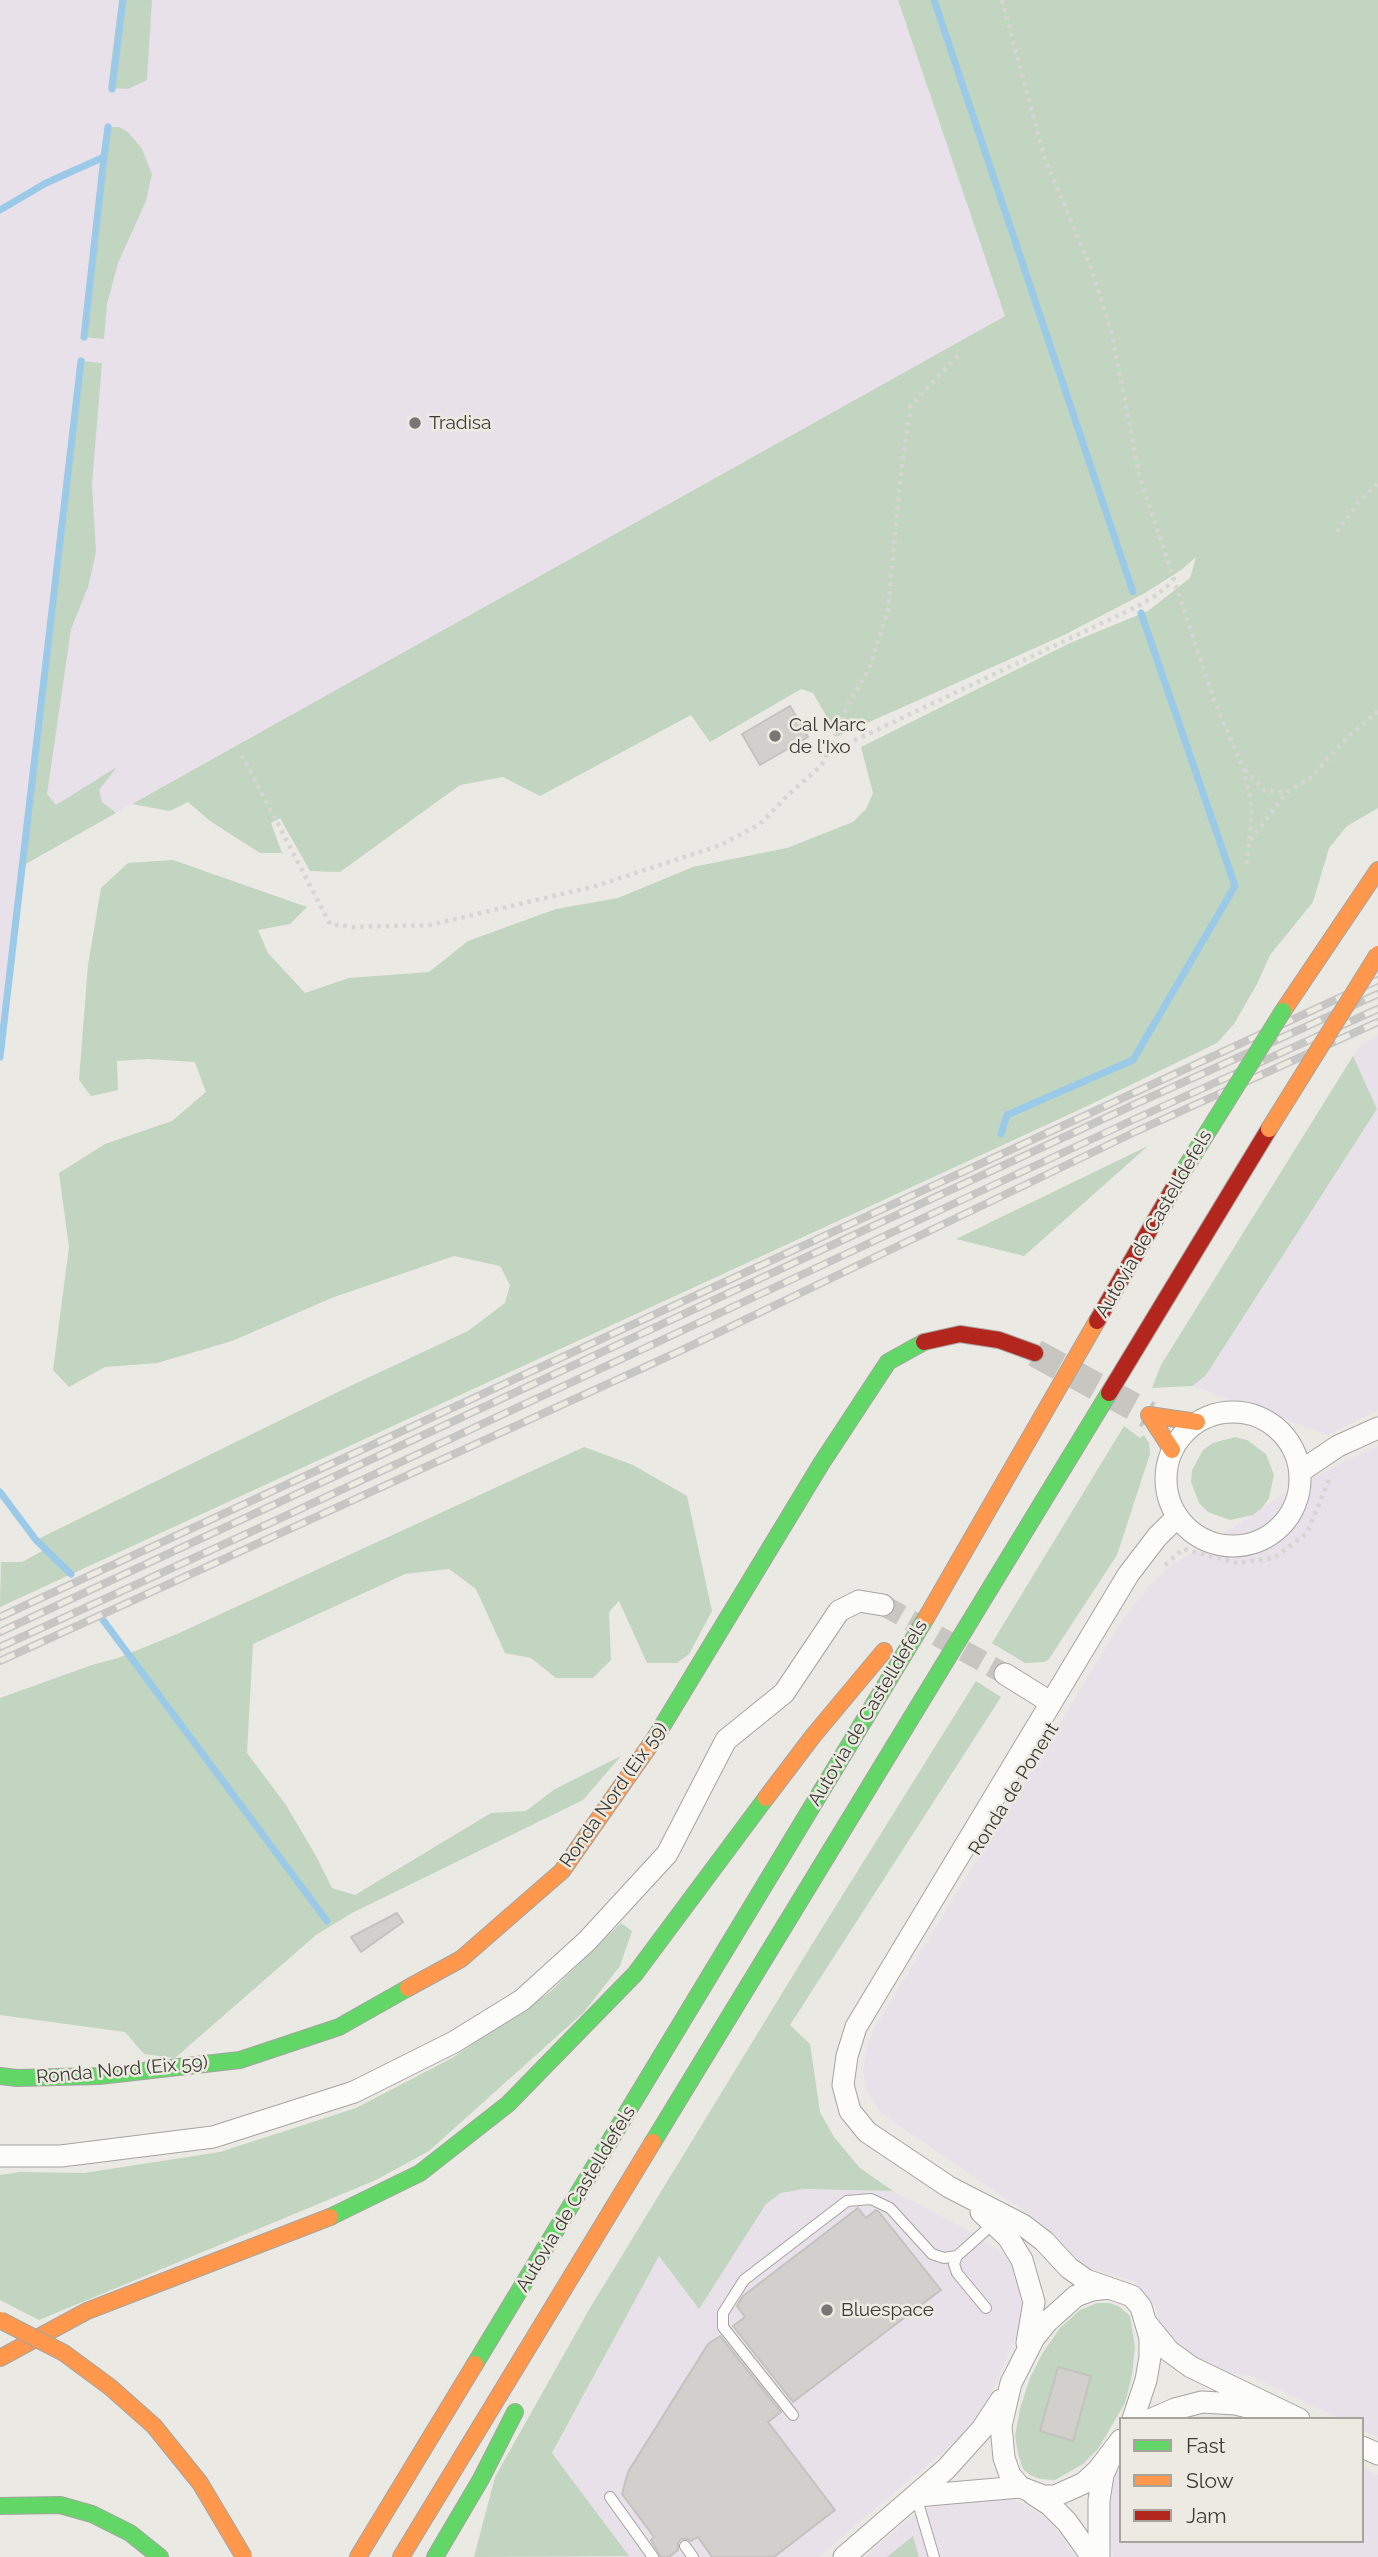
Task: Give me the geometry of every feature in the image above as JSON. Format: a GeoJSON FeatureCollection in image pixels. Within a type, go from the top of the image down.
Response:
{"type":"FeatureCollection","features":[{"type":"Feature","properties":{"kind":"main road","name":"Autovia de Castelldefels"},"geometry":{"type":"LineString","coordinates":[[358,2557],[656,2068],[961,1559],[1184,1170],[1283,1011],[1378,870]]}},
{"type":"Feature","properties":{"kind":"main road","name":"Autovia de Castelldefels"},"geometry":{"type":"LineString","coordinates":[[401,2557],[1378,954]]}},
{"type":"Feature","properties":{"kind":"main road","name":"Ronda Nord (Eix 59)"},"geometry":{"type":"LineString","coordinates":[[0,2076],[99,2076],[240,2060],[339,2027],[461,1959],[562,1871],[656,1737],[821,1464],[888,1362],[928,1339],[960,1334],[999,1340],[1035,1353]]}},
{"type":"Feature","properties":{"kind":"main road"},"geometry":{"type":"LineString","coordinates":[[1172,1450],[1149,1415],[1197,1422]]}},
{"type":"Feature","properties":{"kind":"main road"},"geometry":{"type":"LineString","coordinates":[[0,2358],[87,2311],[327,2218],[420,2173],[508,2104],[635,1974],[813,1736],[961,1559]]}},
{"type":"Feature","properties":{"kind":"main road"},"geometry":{"type":"LineString","coordinates":[[551,2342],[624,2192]]}},
{"type":"Feature","properties":{"kind":"main road"},"geometry":{"type":"LineString","coordinates":[[0,2320],[64,2353],[110,2386],[154,2426],[200,2483],[244,2557]]}},
{"type":"Feature","properties":{"kind":"main road"},"geometry":{"type":"LineString","coordinates":[[435,2557],[481,2479],[522,2400]]}},
{"type":"Feature","properties":{"kind":"main road"},"geometry":{"type":"LineString","coordinates":[[458,2550],[481,2479]]}},
{"type":"Feature","properties":{"kind":"main road"},"geometry":{"type":"LineString","coordinates":[[0,2506],[60,2505],[92,2514],[130,2533],[160,2557]]}},
{"type":"Feature","properties":{"kind":"street"},"geometry":{"type":"LineString","coordinates":[[1241,1412],[1262,1418],[1281,1431],[1290,1444],[1301,1471],[1297,1504],[1286,1522],[1270,1536],[1251,1544],[1230,1546],[1210,1542],[1191,1532],[1177,1517],[1169,1502],[1167,1467],[1172,1450],[1182,1434],[1197,1422],[1218,1413],[1241,1412]]}},
{"type":"Feature","properties":{"kind":"street"},"geometry":{"type":"LineString","coordinates":[[1301,1471],[1338,1446],[1378,1427]]}},
{"type":"Feature","properties":{"kind":"street"},"geometry":{"type":"LineString","coordinates":[[1290,1444],[1338,1446]]}},
{"type":"Feature","properties":{"kind":"street","name":"Ronda de Ponent"},"geometry":{"type":"LineString","coordinates":[[949,2187],[867,2132],[850,2111],[843,2085],[847,2056],[856,2027],[1128,1576],[1157,1537],[1177,1517]]}},
{"type":"Feature","properties":{"kind":"street"},"geometry":{"type":"LineString","coordinates":[[0,2156],[61,2156],[213,2137],[354,2092],[454,2042],[522,2000],[587,1941],[667,1854],[726,1740],[784,1693],[839,1611],[859,1601],[883,1605]]}},
{"type":"Feature","properties":{"kind":"street"},"geometry":{"type":"LineString","coordinates":[[1005,1674],[1051,1702]]}},
{"type":"Feature","properties":{"kind":"street"},"geometry":{"type":"LineString","coordinates":[[949,2187],[994,2223],[1008,2237],[1022,2260],[1034,2302],[1023,2358]]}},
{"type":"Feature","properties":{"kind":"street"},"geometry":{"type":"LineString","coordinates":[[949,2187],[1023,2225],[1044,2241],[1069,2268],[1086,2280],[1132,2296],[1141,2307],[1147,2324],[1150,2357],[1146,2380],[1134,2417]]}},
{"type":"Feature","properties":{"kind":"street"},"geometry":{"type":"LineString","coordinates":[[844,2557],[946,2469],[982,2429],[1011,2383],[1034,2338],[1064,2304],[1092,2290],[1109,2288]]}},
{"type":"Feature","properties":{"kind":"street"},"geometry":{"type":"LineString","coordinates":[[1147,2324],[1169,2351],[1191,2367],[1295,2417]]}},
{"type":"Feature","properties":{"kind":"street"},"geometry":{"type":"LineString","coordinates":[[1011,2383],[1003,2413],[1002,2443],[1010,2475],[1026,2490],[1050,2505],[1067,2522],[1091,2557]]}},
{"type":"Feature","properties":{"kind":"street"},"geometry":{"type":"LineString","coordinates":[[1157,2417],[1202,2402],[1236,2404],[1285,2417]]}},
{"type":"Feature","properties":{"kind":"street"},"geometry":{"type":"LineString","coordinates":[[916,2496],[1026,2490],[1055,2496],[1070,2491],[1091,2476],[1119,2443]]}},
{"type":"Feature","properties":{"kind":"street"},"geometry":{"type":"LineString","coordinates":[[1099,2557],[1099,2500],[1103,2475],[1119,2443]]}},
{"type":"Feature","properties":{"kind":"lane"},"geometry":{"type":"LineString","coordinates":[[793,2415],[723,2327],[723,2313],[744,2280],[847,2201],[871,2199],[890,2208],[932,2254],[944,2258],[957,2256]]}},
{"type":"Feature","properties":{"kind":"lane"},"geometry":{"type":"LineString","coordinates":[[986,2308],[957,2273],[954,2264],[957,2256],[994,2223]]}},
{"type":"Feature","properties":{"kind":"lane"},"geometry":{"type":"LineString","coordinates":[[916,2496],[934,2557]]}},
{"type":"Feature","properties":{"kind":"lane"},"geometry":{"type":"LineString","coordinates":[[610,2497],[653,2557]]}},
{"type":"Feature","properties":{"kind":"lane"},"geometry":{"type":"LineString","coordinates":[[685,2546],[693,2557]]}},
{"type":"Feature","properties":{"kind":"path"},"geometry":{"type":"LineString","coordinates":[[1002,0],[1045,159],[1092,271],[1112,334],[1140,478],[1214,700],[1244,769],[1252,808],[1247,864]]}},
{"type":"Feature","properties":{"kind":"path"},"geometry":{"type":"LineString","coordinates":[[242,755],[330,924],[352,927],[430,925],[596,886],[721,845],[760,824],[821,766],[844,713],[870,666],[888,610],[902,463],[911,405],[961,352]]}},
{"type":"Feature","properties":{"kind":"path"},"geometry":{"type":"LineString","coordinates":[[1337,532],[1359,502],[1378,483]]}},
{"type":"Feature","properties":{"kind":"path"},"geometry":{"type":"LineString","coordinates":[[828,753],[1138,606],[1173,581]]}},
{"type":"Feature","properties":{"kind":"path"},"geometry":{"type":"LineString","coordinates":[[1250,842],[1286,793],[1309,779],[1346,739],[1378,711]]}},
{"type":"Feature","properties":{"kind":"path"},"geometry":{"type":"LineString","coordinates":[[1244,769],[1264,790],[1286,793]]}},
{"type":"Feature","properties":{"kind":"path"},"geometry":{"type":"LineString","coordinates":[[1164,1566],[1183,1549],[1238,1563],[1274,1558],[1307,1534],[1332,1474]]}},
{"type":"Feature","properties":{"kind":"shaded area","name":"Tradisa"},"geometry":{"type":"Polygon","coordinates":[[[0,0],[898,0],[1005,316],[24,864],[0,1057],[0,0]]]}},
{"type":"Feature","properties":{"kind":"shaded area"},"geometry":{"type":"Polygon","coordinates":[[[1378,1036],[1378,1410],[1328,1435],[1193,1386],[1206,1375],[1377,1109],[1353,1056],[1365,1042],[1378,1036]]]}},
{"type":"Feature","properties":{"kind":"shaded area"},"geometry":{"type":"Polygon","coordinates":[[[1378,1446],[1378,2437],[1364,2431],[1364,2417],[1336,2417],[1249,2375],[1229,2373],[1199,2364],[1176,2349],[1162,2329],[1156,2307],[1134,2281],[1087,2268],[1042,2223],[882,2114],[866,2089],[863,2070],[866,2050],[874,2029],[1122,1621],[1146,1589],[1174,1563],[1301,1483],[1378,1446]]]}},
{"type":"Feature","properties":{"kind":"shaded area"},"geometry":{"type":"Polygon","coordinates":[[[804,2189],[893,2191],[973,2233],[1005,2255],[1016,2274],[1022,2296],[1022,2324],[990,2396],[951,2445],[818,2557],[474,2557],[553,2453],[659,2255],[699,2308],[766,2204],[781,2192],[804,2189]]]}},
{"type":"Feature","properties":{"kind":"shaded area"},"geometry":{"type":"Polygon","coordinates":[[[1119,2468],[1119,2543],[1364,2543],[1364,2468],[1378,2475],[1378,2557],[1113,2557],[1106,2508],[1115,2473],[1119,2468]]]}},
{"type":"Feature","properties":{"kind":"shaded area"},"geometry":{"type":"Polygon","coordinates":[[[976,2497],[1012,2499],[1029,2507],[1051,2522],[1075,2557],[865,2557],[909,2519],[931,2505],[976,2497]]]}},
{"type":"Feature","properties":{"kind":"green space"},"geometry":{"type":"Polygon","coordinates":[[[119,0],[152,0],[147,80],[128,89],[108,88],[119,0]]]}},
{"type":"Feature","properties":{"kind":"green space"},"geometry":{"type":"Polygon","coordinates":[[[898,0],[1378,0],[1378,808],[1347,826],[1329,848],[1313,902],[1270,955],[1234,1024],[1217,1043],[1081,1109],[0,1607],[1,1562],[22,1562],[44,1550],[36,1540],[468,1331],[505,1303],[510,1285],[500,1266],[454,1256],[334,1297],[232,1341],[157,1363],[105,1367],[69,1387],[53,1370],[69,1247],[59,1173],[105,1144],[172,1121],[206,1092],[195,1062],[148,1059],[117,1061],[118,1090],[91,1096],[79,1080],[88,965],[101,888],[128,863],[173,860],[307,907],[290,924],[258,930],[268,953],[305,993],[349,978],[429,972],[468,941],[556,909],[618,898],[693,867],[787,848],[853,822],[866,809],[873,793],[861,747],[1070,643],[1148,611],[1190,578],[1196,557],[1145,593],[1064,635],[838,736],[813,693],[801,689],[710,742],[691,715],[540,796],[503,777],[460,785],[340,872],[310,871],[280,818],[271,823],[282,853],[260,853],[210,821],[188,802],[170,811],[132,804],[1005,316],[898,0]]]}},
{"type":"Feature","properties":{"kind":"green space"},"geometry":{"type":"Polygon","coordinates":[[[108,127],[119,127],[128,132],[142,149],[152,174],[146,201],[118,263],[107,304],[104,339],[84,337],[108,127]]]}},
{"type":"Feature","properties":{"kind":"green space"},"geometry":{"type":"Polygon","coordinates":[[[81,361],[102,363],[92,484],[96,552],[88,587],[71,629],[47,794],[56,805],[117,767],[99,790],[102,802],[116,813],[24,865],[81,361]]]}},
{"type":"Feature","properties":{"kind":"green space"},"geometry":{"type":"Polygon","coordinates":[[[1353,1056],[1377,1109],[1206,1375],[1193,1386],[1152,1388],[1161,1365],[1353,1056]]]}},
{"type":"Feature","properties":{"kind":"green space"},"geometry":{"type":"Polygon","coordinates":[[[1148,1146],[1024,1256],[956,1239],[1148,1146]]]}},
{"type":"Feature","properties":{"kind":"green space"},"geometry":{"type":"Polygon","coordinates":[[[1124,1426],[1140,1438],[1144,1435],[1149,1443],[1150,1454],[1117,1555],[1049,1659],[1044,1662],[1025,1663],[992,1643],[1124,1426]]]}},
{"type":"Feature","properties":{"kind":"green space"},"geometry":{"type":"Polygon","coordinates":[[[1235,1437],[1247,1440],[1266,1454],[1274,1475],[1269,1498],[1262,1508],[1253,1515],[1230,1520],[1208,1512],[1199,1503],[1191,1482],[1192,1470],[1203,1450],[1213,1443],[1235,1437]]]}},
{"type":"Feature","properties":{"kind":"green space"},"geometry":{"type":"Polygon","coordinates":[[[584,1447],[633,1465],[687,1496],[712,1611],[689,1654],[677,1663],[647,1663],[619,1601],[609,1612],[611,1660],[593,1678],[556,1678],[531,1658],[505,1653],[476,1589],[449,1569],[405,1574],[253,1644],[247,1753],[286,1805],[332,1888],[355,1895],[491,1813],[526,1811],[555,1789],[621,1756],[583,1800],[352,1913],[316,1935],[175,2058],[144,2054],[125,2032],[0,2015],[0,1698],[118,1658],[177,1634],[584,1447]]]}},
{"type":"Feature","properties":{"kind":"green space"},"geometry":{"type":"Polygon","coordinates":[[[976,1681],[1001,1697],[790,2025],[810,2044],[820,2112],[834,2137],[860,2168],[893,2191],[804,2189],[781,2193],[766,2204],[699,2309],[659,2256],[552,2453],[629,2556],[474,2557],[495,2477],[590,2308],[976,1681]]]}},
{"type":"Feature","properties":{"kind":"green space"},"geometry":{"type":"Polygon","coordinates":[[[621,1923],[632,1931],[620,1966],[584,2012],[429,2151],[376,2180],[39,2320],[0,2300],[0,2175],[20,2172],[84,2173],[220,2152],[356,2108],[452,2058],[550,1992],[621,1923]]]}},
{"type":"Feature","properties":{"kind":"green space"},"geometry":{"type":"Polygon","coordinates":[[[1097,2303],[1110,2303],[1130,2316],[1135,2347],[1125,2403],[1098,2449],[1083,2464],[1055,2480],[1040,2479],[1023,2469],[1015,2436],[1030,2378],[1060,2328],[1080,2310],[1097,2303]]]}},
{"type":"Feature","properties":{"kind":"green space"},"geometry":{"type":"Polygon","coordinates":[[[913,2536],[919,2557],[887,2557],[913,2536]]]}},
{"type":"Feature","properties":{"kind":"building","name":"Cal Marc de l'Ixo"},"geometry":{"type":"Polygon","coordinates":[[[790,706],[808,737],[760,765],[742,734],[790,706]]]}},
{"type":"Feature","properties":{"kind":"building"},"geometry":{"type":"Polygon","coordinates":[[[397,1913],[403,1922],[361,1952],[351,1937],[397,1913]]]}},
{"type":"Feature","properties":{"kind":"building","name":"Bluespace"},"geometry":{"type":"Polygon","coordinates":[[[858,2208],[866,2218],[876,2210],[879,2212],[941,2290],[793,2402],[733,2326],[745,2317],[737,2306],[743,2296],[858,2208]]]}},
{"type":"Feature","properties":{"kind":"building"},"geometry":{"type":"Polygon","coordinates":[[[720,2336],[781,2412],[768,2422],[835,2510],[774,2557],[712,2557],[698,2537],[691,2541],[681,2539],[678,2550],[669,2557],[661,2557],[651,2540],[654,2537],[622,2494],[628,2472],[708,2344],[720,2336]]]}},
{"type":"Feature","properties":{"kind":"building"},"geometry":{"type":"Polygon","coordinates":[[[1058,2367],[1091,2376],[1073,2441],[1040,2431],[1058,2367]]]}},
{"type":"Feature","properties":{"kind":"waterway"},"geometry":{"type":"LineString","coordinates":[[112,89],[123,0]]}},
{"type":"Feature","properties":{"kind":"waterway"},"geometry":{"type":"LineString","coordinates":[[934,0],[1133,592]]}},
{"type":"Feature","properties":{"kind":"waterway"},"geometry":{"type":"LineString","coordinates":[[0,210],[46,183],[104,157],[108,127]]}},
{"type":"Feature","properties":{"kind":"waterway"},"geometry":{"type":"LineString","coordinates":[[84,337],[104,157]]}},
{"type":"Feature","properties":{"kind":"waterway"},"geometry":{"type":"LineString","coordinates":[[0,1057],[81,361]]}},
{"type":"Feature","properties":{"kind":"waterway"},"geometry":{"type":"LineString","coordinates":[[1001,1134],[1007,1115],[1133,1060],[1235,886],[1141,613]]}},
{"type":"Feature","properties":{"kind":"waterway"},"geometry":{"type":"LineString","coordinates":[[0,1492],[36,1540],[71,1574]]}},
{"type":"Feature","properties":{"kind":"waterway"},"geometry":{"type":"LineString","coordinates":[[103,1620],[327,1921]]}},
{"type":"Feature","properties":{"kind":"tunnel"},"geometry":{"type":"LineString","coordinates":[[1035,1353],[1149,1415]]}},
{"type":"Feature","properties":{"kind":"tunnel"},"geometry":{"type":"LineString","coordinates":[[883,1605],[1005,1674]]}},
{"type":"Feature","properties":{"kind":"railway"},"geometry":{"type":"LineString","coordinates":[[0,1617],[1378,980]]}},
{"type":"Feature","properties":{"kind":"railway"},"geometry":{"type":"LineString","coordinates":[[0,1632],[1131,1106],[1378,994]]}},
{"type":"Feature","properties":{"kind":"railway"},"geometry":{"type":"LineString","coordinates":[[0,1647],[1135,1119],[1378,1009]]}},
{"type":"Feature","properties":{"kind":"railway"},"geometry":{"type":"LineString","coordinates":[[0,1661],[680,1351],[1137,1131],[1378,1022]]}},
{"type":"Feature","properties":{"kind":"traffic: fast"},"geometry":{"type":"LineString","coordinates":[[1184,1170],[1283,1011]]}},
{"type":"Feature","properties":{"kind":"traffic: fast"},"geometry":{"type":"LineString","coordinates":[[655,1738],[821,1464],[888,1362],[924,1342]]}},
{"type":"Feature","properties":{"kind":"traffic: fast"},"geometry":{"type":"LineString","coordinates":[[653,2142],[1109,1393]]}},
{"type":"Feature","properties":{"kind":"traffic: fast"},"geometry":{"type":"LineString","coordinates":[[475,2364],[926,1618]]}},
{"type":"Feature","properties":{"kind":"traffic: fast"},"geometry":{"type":"LineString","coordinates":[[330,2217],[420,2173],[508,2104],[635,1974],[766,1798]]}},
{"type":"Feature","properties":{"kind":"traffic: fast"},"geometry":{"type":"LineString","coordinates":[[0,2076],[99,2076],[240,2060],[339,2027],[408,1988]]}},
{"type":"Feature","properties":{"kind":"traffic: fast"},"geometry":{"type":"LineString","coordinates":[[435,2557],[481,2479],[515,2412]]}},
{"type":"Feature","properties":{"kind":"traffic: fast"},"geometry":{"type":"LineString","coordinates":[[0,2506],[60,2505],[92,2514],[130,2533],[160,2557]]}},
{"type":"Feature","properties":{"kind":"traffic: slow"},"geometry":{"type":"LineString","coordinates":[[1283,1011],[1378,870]]}},
{"type":"Feature","properties":{"kind":"traffic: slow"},"geometry":{"type":"LineString","coordinates":[[1269,1129],[1378,954]]}},
{"type":"Feature","properties":{"kind":"traffic: slow"},"geometry":{"type":"LineString","coordinates":[[926,1618],[1097,1321]]}},
{"type":"Feature","properties":{"kind":"traffic: slow"},"geometry":{"type":"LineString","coordinates":[[1149,1415],[1197,1422]]}},
{"type":"Feature","properties":{"kind":"traffic: slow"},"geometry":{"type":"LineString","coordinates":[[1149,1415],[1172,1450]]}},
{"type":"Feature","properties":{"kind":"traffic: slow"},"geometry":{"type":"LineString","coordinates":[[766,1798],[813,1736],[884,1651]]}},
{"type":"Feature","properties":{"kind":"traffic: slow"},"geometry":{"type":"LineString","coordinates":[[408,1988],[461,1959],[562,1871],[655,1738]]}},
{"type":"Feature","properties":{"kind":"traffic: slow"},"geometry":{"type":"LineString","coordinates":[[401,2557],[653,2142]]}},
{"type":"Feature","properties":{"kind":"traffic: slow"},"geometry":{"type":"LineString","coordinates":[[0,2358],[87,2311],[330,2217]]}},
{"type":"Feature","properties":{"kind":"traffic: slow"},"geometry":{"type":"LineString","coordinates":[[0,2320],[64,2353],[110,2387],[154,2426],[200,2483],[244,2557]]}},
{"type":"Feature","properties":{"kind":"traffic: slow"},"geometry":{"type":"LineString","coordinates":[[358,2557],[475,2364]]}},
{"type":"Feature","properties":{"kind":"traffic: jam"},"geometry":{"type":"LineString","coordinates":[[1109,1393],[1269,1129]]}},
{"type":"Feature","properties":{"kind":"traffic: jam"},"geometry":{"type":"LineString","coordinates":[[1097,1321],[1184,1170]]}},
{"type":"Feature","properties":{"kind":"traffic: jam"},"geometry":{"type":"LineString","coordinates":[[924,1342],[960,1334],[999,1340],[1035,1353]]}},
{"type":"Feature","properties":{"kind":"place","name":"Tradisa"},"geometry":{"type":"Point","coordinates":[415,423]}},
{"type":"Feature","properties":{"kind":"place","name":"Cal Marc de l'Ixo"},"geometry":{"type":"Point","coordinates":[775,736]}},
{"type":"Feature","properties":{"kind":"place","name":"Bluespace"},"geometry":{"type":"Point","coordinates":[827,2310]}}]}
